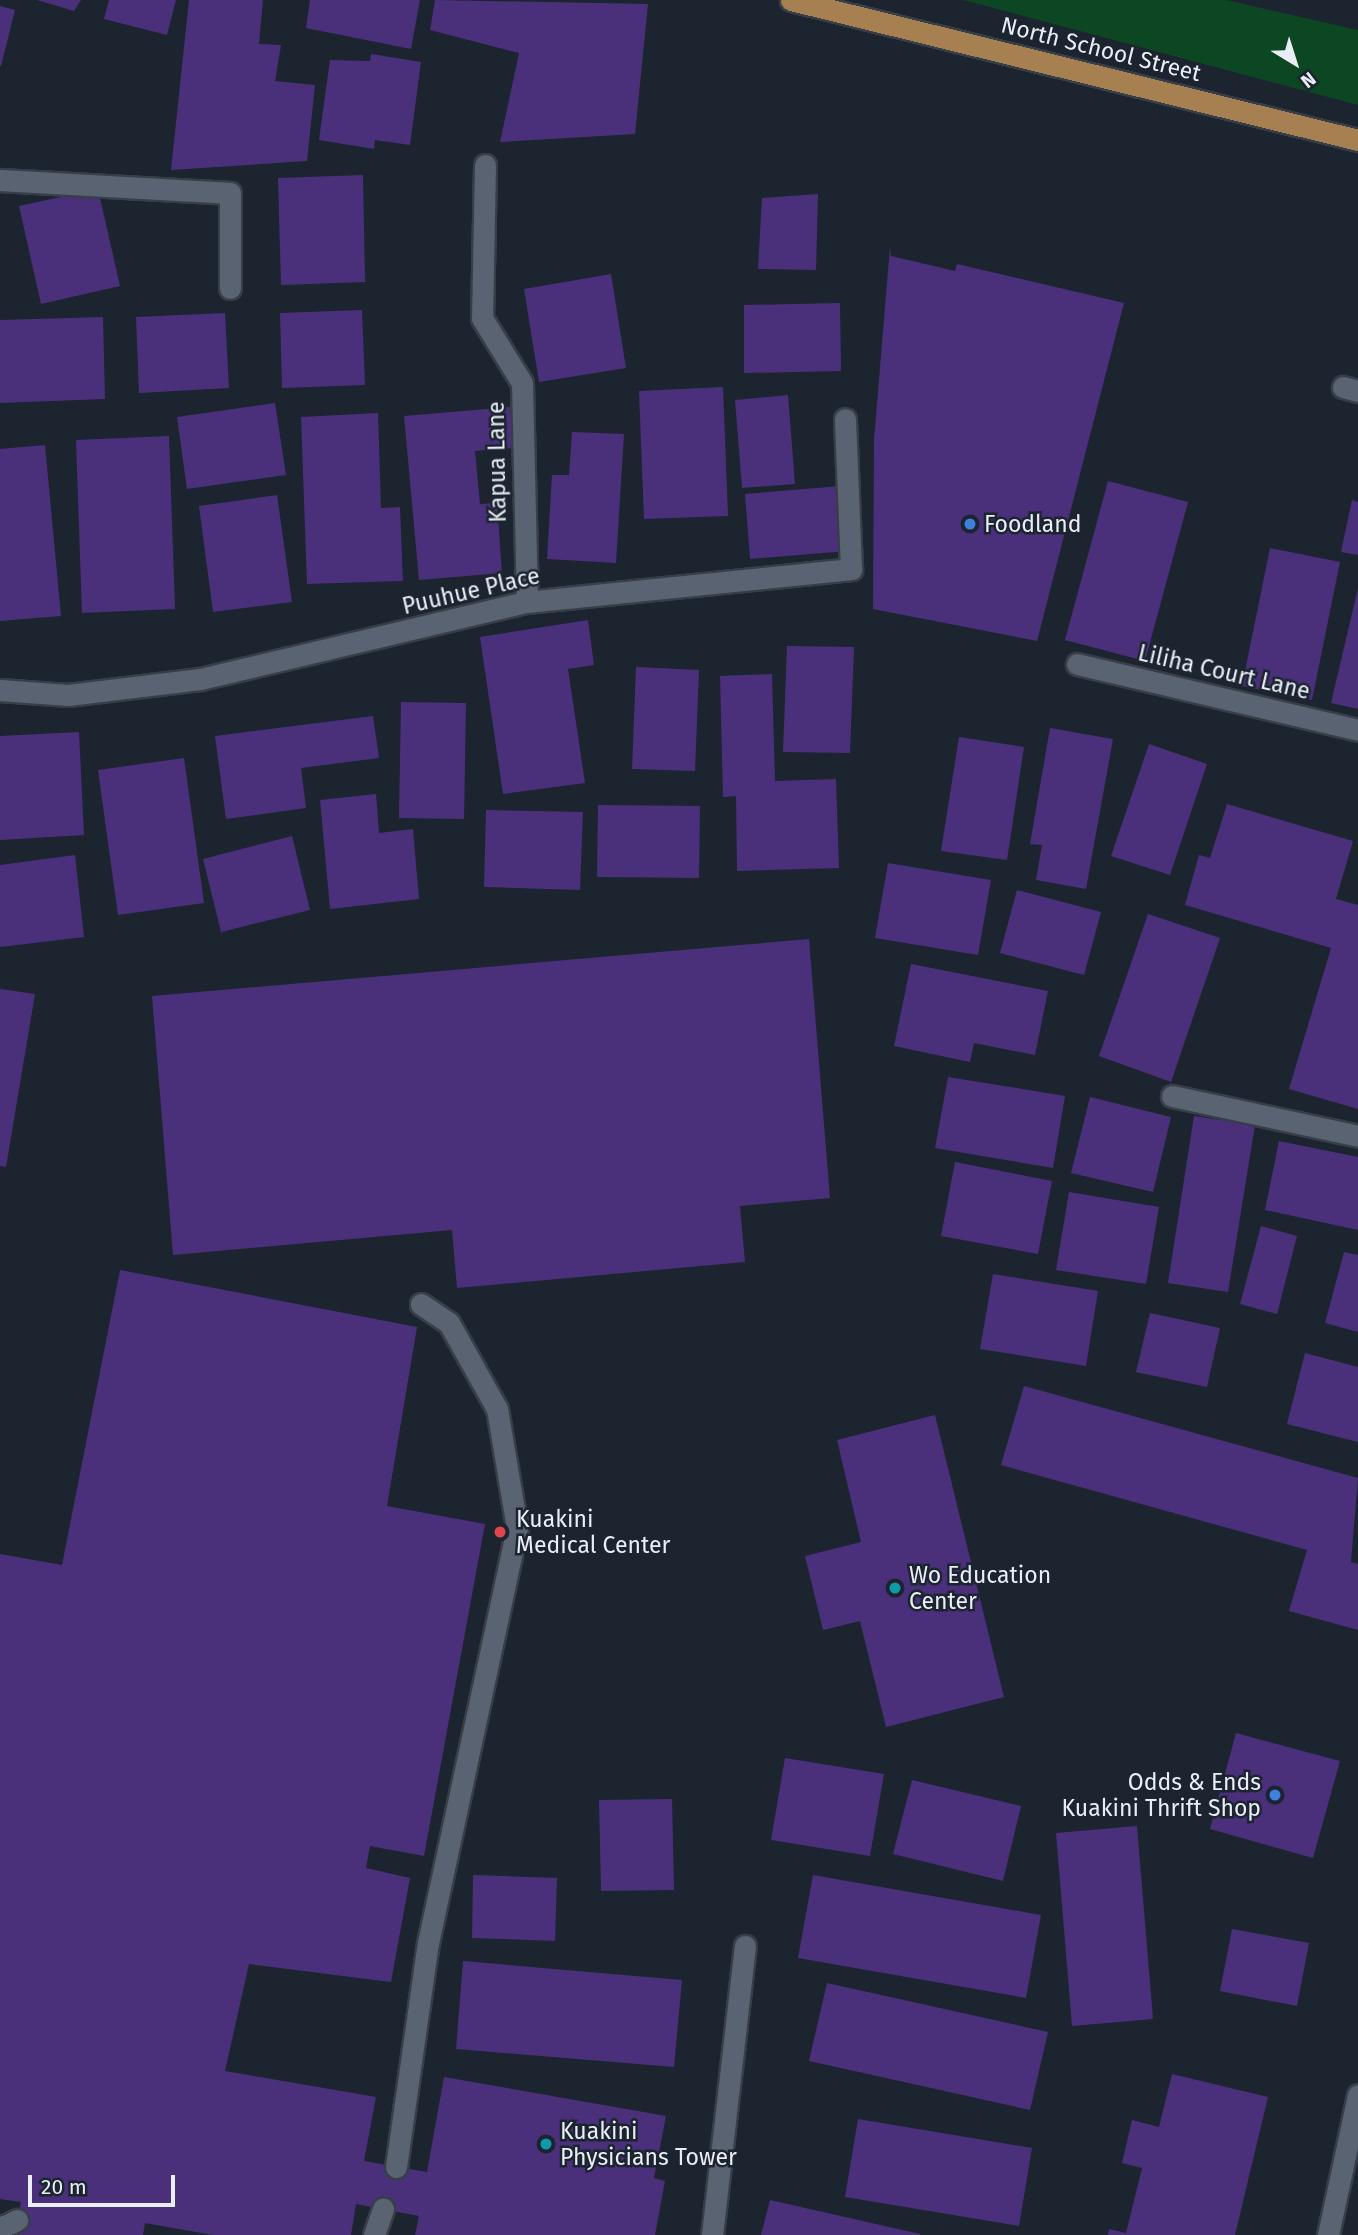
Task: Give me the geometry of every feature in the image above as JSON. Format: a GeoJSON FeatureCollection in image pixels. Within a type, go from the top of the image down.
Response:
{"type":"FeatureCollection","features":[{"type":"Feature","properties":{"kind":"main road","name":"North School Street"},"geometry":{"type":"LineString","coordinates":[[791,0],[1358,140]]}},
{"type":"Feature","properties":{"kind":"street","name":"Kapua Lane"},"geometry":{"type":"LineString","coordinates":[[485,165],[482,318],[522,383],[527,602]]}},
{"type":"Feature","properties":{"kind":"street"},"geometry":{"type":"LineString","coordinates":[[0,180],[230,193],[230,288]]}},
{"type":"Feature","properties":{"kind":"street","name":"Puuhue Place"},"geometry":{"type":"LineString","coordinates":[[0,690],[68,695],[200,679],[527,602],[851,569],[845,419]]}},
{"type":"Feature","properties":{"kind":"street","name":"Liliha Court Lane"},"geometry":{"type":"LineString","coordinates":[[1077,664],[1358,730]]}},
{"type":"Feature","properties":{"kind":"street"},"geometry":{"type":"LineString","coordinates":[[1172,1096],[1358,1136]]}},
{"type":"Feature","properties":{"kind":"street"},"geometry":{"type":"LineString","coordinates":[[396,2167],[428,1943],[517,1528],[497,1409],[449,1323],[421,1304]]}},
{"type":"Feature","properties":{"kind":"street"},"geometry":{"type":"LineString","coordinates":[[712,2235],[745,1946]]}},
{"type":"Feature","properties":{"kind":"street"},"geometry":{"type":"LineString","coordinates":[[1328,2235],[1358,2095]]}},
{"type":"Feature","properties":{"kind":"street"},"geometry":{"type":"LineString","coordinates":[[374,2235],[383,2209]]}},
{"type":"Feature","properties":{"kind":"green space"},"geometry":{"type":"Polygon","coordinates":[[[963,0],[1226,0],[1358,30],[1358,105],[963,0]]]}},
{"type":"Feature","properties":{"kind":"building"},"geometry":{"type":"Polygon","coordinates":[[[37,0],[81,0],[74,11],[37,0]]]}},
{"type":"Feature","properties":{"kind":"building"},"geometry":{"type":"Polygon","coordinates":[[[109,0],[176,0],[167,35],[104,19],[109,0]]]}},
{"type":"Feature","properties":{"kind":"building"},"geometry":{"type":"Polygon","coordinates":[[[189,0],[263,0],[259,44],[281,45],[275,81],[315,85],[307,161],[171,170],[189,0]]]}},
{"type":"Feature","properties":{"kind":"building"},"geometry":{"type":"Polygon","coordinates":[[[310,0],[420,0],[411,49],[306,28],[310,0]]]}},
{"type":"Feature","properties":{"kind":"building"},"geometry":{"type":"Polygon","coordinates":[[[435,0],[648,4],[635,134],[500,142],[519,53],[430,30],[435,0]]]}},
{"type":"Feature","properties":{"kind":"building"},"geometry":{"type":"Polygon","coordinates":[[[0,6],[15,10],[1,66],[0,66],[0,6]]]}},
{"type":"Feature","properties":{"kind":"building"},"geometry":{"type":"Polygon","coordinates":[[[371,54],[421,62],[410,145],[375,140],[374,149],[319,140],[330,60],[370,61],[371,54]]]}},
{"type":"Feature","properties":{"kind":"building"},"geometry":{"type":"Polygon","coordinates":[[[363,175],[365,282],[281,285],[278,178],[363,175]]]}},
{"type":"Feature","properties":{"kind":"building"},"geometry":{"type":"Polygon","coordinates":[[[98,189],[120,286],[41,304],[19,206],[98,189]]]}},
{"type":"Feature","properties":{"kind":"building"},"geometry":{"type":"Polygon","coordinates":[[[818,194],[816,270],[758,269],[762,198],[818,194]]]}},
{"type":"Feature","properties":{"kind":"building","name":"Foodland"},"geometry":{"type":"Polygon","coordinates":[[[890,247],[891,256],[955,271],[957,264],[1124,303],[1037,641],[873,609],[874,440],[890,247]]]}},
{"type":"Feature","properties":{"kind":"building"},"geometry":{"type":"Polygon","coordinates":[[[611,274],[626,368],[539,382],[524,289],[611,274]]]}},
{"type":"Feature","properties":{"kind":"building"},"geometry":{"type":"Polygon","coordinates":[[[840,303],[841,371],[744,373],[744,305],[840,303]]]}},
{"type":"Feature","properties":{"kind":"building"},"geometry":{"type":"Polygon","coordinates":[[[362,310],[365,385],[282,388],[280,313],[362,310]]]}},
{"type":"Feature","properties":{"kind":"building"},"geometry":{"type":"Polygon","coordinates":[[[225,313],[229,388],[139,393],[136,317],[225,313]]]}},
{"type":"Feature","properties":{"kind":"building"},"geometry":{"type":"Polygon","coordinates":[[[103,317],[105,399],[0,403],[0,320],[103,317]]]}},
{"type":"Feature","properties":{"kind":"building"},"geometry":{"type":"Polygon","coordinates":[[[723,387],[728,516],[644,519],[639,391],[723,387]]]}},
{"type":"Feature","properties":{"kind":"building"},"geometry":{"type":"Polygon","coordinates":[[[788,395],[795,484],[742,488],[735,400],[788,395]]]}},
{"type":"Feature","properties":{"kind":"building"},"geometry":{"type":"Polygon","coordinates":[[[275,403],[286,475],[187,489],[177,417],[275,403]]]}},
{"type":"Feature","properties":{"kind":"building"},"geometry":{"type":"Polygon","coordinates":[[[511,407],[514,448],[475,451],[480,504],[497,503],[502,573],[419,580],[404,416],[511,407]]]}},
{"type":"Feature","properties":{"kind":"building"},"geometry":{"type":"Polygon","coordinates":[[[378,413],[381,508],[400,507],[403,581],[307,584],[301,417],[378,413]]]}},
{"type":"Feature","properties":{"kind":"building"},"geometry":{"type":"Polygon","coordinates":[[[572,432],[624,434],[616,563],[547,559],[552,475],[569,475],[572,432]]]}},
{"type":"Feature","properties":{"kind":"building"},"geometry":{"type":"Polygon","coordinates":[[[169,436],[175,609],[82,613],[76,440],[169,436]]]}},
{"type":"Feature","properties":{"kind":"building"},"geometry":{"type":"Polygon","coordinates":[[[45,445],[61,616],[0,621],[0,449],[45,445]]]}},
{"type":"Feature","properties":{"kind":"building"},"geometry":{"type":"Polygon","coordinates":[[[1108,481],[1188,502],[1145,661],[1065,640],[1108,481]]]}},
{"type":"Feature","properties":{"kind":"building"},"geometry":{"type":"Polygon","coordinates":[[[841,486],[847,551],[750,559],[745,494],[841,486]]]}},
{"type":"Feature","properties":{"kind":"building"},"geometry":{"type":"Polygon","coordinates":[[[277,495],[292,602],[213,612],[199,506],[277,495]]]}},
{"type":"Feature","properties":{"kind":"building"},"geometry":{"type":"Polygon","coordinates":[[[1352,500],[1358,502],[1358,555],[1341,552],[1352,500]]]}},
{"type":"Feature","properties":{"kind":"building"},"geometry":{"type":"Polygon","coordinates":[[[1270,548],[1340,562],[1312,700],[1242,686],[1270,548]]]}},
{"type":"Feature","properties":{"kind":"building"},"geometry":{"type":"Polygon","coordinates":[[[1358,588],[1358,709],[1331,703],[1358,588]]]}},
{"type":"Feature","properties":{"kind":"building"},"geometry":{"type":"Polygon","coordinates":[[[588,620],[594,665],[568,669],[585,783],[503,794],[480,637],[588,620]]]}},
{"type":"Feature","properties":{"kind":"building"},"geometry":{"type":"Polygon","coordinates":[[[787,646],[854,647],[850,753],[783,752],[787,646]]]}},
{"type":"Feature","properties":{"kind":"building"},"geometry":{"type":"Polygon","coordinates":[[[636,667],[699,670],[695,771],[632,769],[636,667]]]}},
{"type":"Feature","properties":{"kind":"building"},"geometry":{"type":"Polygon","coordinates":[[[772,674],[775,781],[836,779],[839,868],[737,871],[736,796],[723,797],[720,676],[772,674]]]}},
{"type":"Feature","properties":{"kind":"building"},"geometry":{"type":"Polygon","coordinates":[[[401,702],[466,703],[464,819],[399,818],[401,702]]]}},
{"type":"Feature","properties":{"kind":"building"},"geometry":{"type":"Polygon","coordinates":[[[373,716],[379,758],[301,768],[306,808],[226,819],[215,736],[373,716]]]}},
{"type":"Feature","properties":{"kind":"building"},"geometry":{"type":"Polygon","coordinates":[[[1050,728],[1113,739],[1086,889],[1036,880],[1042,845],[1030,844],[1050,728]]]}},
{"type":"Feature","properties":{"kind":"building"},"geometry":{"type":"Polygon","coordinates":[[[79,732],[84,835],[0,840],[0,736],[79,732]]]}},
{"type":"Feature","properties":{"kind":"building"},"geometry":{"type":"Polygon","coordinates":[[[959,737],[1024,747],[1007,860],[941,851],[959,737]]]}},
{"type":"Feature","properties":{"kind":"building"},"geometry":{"type":"Polygon","coordinates":[[[1149,744],[1207,764],[1170,875],[1111,856],[1149,744]]]}},
{"type":"Feature","properties":{"kind":"building"},"geometry":{"type":"Polygon","coordinates":[[[184,758],[204,903],[118,915],[98,770],[184,758]]]}},
{"type":"Feature","properties":{"kind":"building"},"geometry":{"type":"Polygon","coordinates":[[[376,794],[379,833],[413,829],[419,899],[330,909],[320,800],[376,794]]]}},
{"type":"Feature","properties":{"kind":"building"},"geometry":{"type":"Polygon","coordinates":[[[1227,804],[1353,841],[1336,899],[1358,905],[1358,1109],[1289,1089],[1331,948],[1185,905],[1199,855],[1210,858],[1227,804]]]}},
{"type":"Feature","properties":{"kind":"building"},"geometry":{"type":"Polygon","coordinates":[[[598,805],[700,806],[699,878],[597,877],[598,805]]]}},
{"type":"Feature","properties":{"kind":"building"},"geometry":{"type":"Polygon","coordinates":[[[486,810],[583,812],[580,890],[484,887],[486,810]]]}},
{"type":"Feature","properties":{"kind":"building"},"geometry":{"type":"Polygon","coordinates":[[[292,836],[310,910],[221,932],[203,859],[292,836]]]}},
{"type":"Feature","properties":{"kind":"building"},"geometry":{"type":"Polygon","coordinates":[[[75,855],[84,937],[0,947],[0,865],[75,855]]]}},
{"type":"Feature","properties":{"kind":"building"},"geometry":{"type":"Polygon","coordinates":[[[888,863],[991,880],[978,955],[875,938],[888,863]]]}},
{"type":"Feature","properties":{"kind":"building"},"geometry":{"type":"Polygon","coordinates":[[[1017,890],[1101,912],[1084,975],[1000,953],[1017,890]]]}},
{"type":"Feature","properties":{"kind":"building"},"geometry":{"type":"Polygon","coordinates":[[[1148,914],[1220,938],[1171,1082],[1099,1056],[1148,914]]]}},
{"type":"Feature","properties":{"kind":"building"},"geometry":{"type":"Polygon","coordinates":[[[809,939],[830,1198],[740,1206],[745,1262],[457,1288],[452,1230],[173,1255],[152,996],[809,939]]]}},
{"type":"Feature","properties":{"kind":"building"},"geometry":{"type":"Polygon","coordinates":[[[911,964],[1048,991],[1035,1055],[974,1043],[970,1062],[894,1046],[911,964]]]}},
{"type":"Feature","properties":{"kind":"building"},"geometry":{"type":"Polygon","coordinates":[[[0,989],[35,994],[6,1167],[0,1166],[0,989]]]}},
{"type":"Feature","properties":{"kind":"building"},"geometry":{"type":"Polygon","coordinates":[[[948,1077],[1065,1096],[1053,1168],[935,1148],[948,1077]]]}},
{"type":"Feature","properties":{"kind":"building"},"geometry":{"type":"Polygon","coordinates":[[[1090,1097],[1171,1117],[1153,1192],[1071,1173],[1090,1097]]]}},
{"type":"Feature","properties":{"kind":"building"},"geometry":{"type":"Polygon","coordinates":[[[1194,1116],[1255,1125],[1228,1292],[1168,1283],[1194,1116]]]}},
{"type":"Feature","properties":{"kind":"building"},"geometry":{"type":"Polygon","coordinates":[[[1279,1141],[1358,1157],[1358,1230],[1265,1210],[1279,1141]]]}},
{"type":"Feature","properties":{"kind":"building"},"geometry":{"type":"Polygon","coordinates":[[[955,1162],[1052,1181],[1038,1254],[941,1236],[955,1162]]]}},
{"type":"Feature","properties":{"kind":"building"},"geometry":{"type":"Polygon","coordinates":[[[1069,1192],[1159,1207],[1146,1284],[1056,1270],[1069,1192]]]}},
{"type":"Feature","properties":{"kind":"building"},"geometry":{"type":"Polygon","coordinates":[[[1261,1226],[1297,1236],[1277,1314],[1240,1304],[1261,1226]]]}},
{"type":"Feature","properties":{"kind":"building"},"geometry":{"type":"Polygon","coordinates":[[[1344,1252],[1358,1255],[1358,1332],[1325,1323],[1344,1252]]]}},
{"type":"Feature","properties":{"kind":"building","name":"Kuakini Medical Center"},"geometry":{"type":"Polygon","coordinates":[[[120,1270],[417,1327],[387,1506],[485,1524],[424,1856],[370,1846],[366,1868],[410,1878],[391,1982],[249,1964],[225,2071],[376,2097],[364,2161],[427,2172],[444,2077],[666,2116],[654,2178],[665,2181],[655,2235],[415,2235],[419,2216],[356,2204],[351,2235],[213,2235],[145,2223],[143,2235],[14,2235],[21,2202],[0,2199],[0,1554],[62,1565],[120,1270]]]}},
{"type":"Feature","properties":{"kind":"building"},"geometry":{"type":"Polygon","coordinates":[[[993,1274],[1098,1291],[1086,1366],[980,1349],[993,1274]]]}},
{"type":"Feature","properties":{"kind":"building"},"geometry":{"type":"Polygon","coordinates":[[[1150,1313],[1220,1328],[1207,1387],[1136,1372],[1150,1313]]]}},
{"type":"Feature","properties":{"kind":"building"},"geometry":{"type":"Polygon","coordinates":[[[1305,1353],[1358,1367],[1358,1442],[1287,1424],[1305,1353]]]}},
{"type":"Feature","properties":{"kind":"building"},"geometry":{"type":"Polygon","coordinates":[[[1024,1386],[1358,1478],[1351,1562],[1358,1564],[1358,1630],[1289,1611],[1307,1550],[1001,1465],[1024,1386]]]}},
{"type":"Feature","properties":{"kind":"building","name":"Wo Education Center"},"geometry":{"type":"Polygon","coordinates":[[[935,1415],[1004,1697],[886,1727],[860,1621],[823,1630],[805,1556],[861,1542],[837,1440],[935,1415]]]}},
{"type":"Feature","properties":{"kind":"building","name":"Odds & Ends Kuakini Thrift Shop"},"geometry":{"type":"Polygon","coordinates":[[[1236,1733],[1340,1761],[1313,1858],[1210,1829],[1236,1733]]]}},
{"type":"Feature","properties":{"kind":"building"},"geometry":{"type":"Polygon","coordinates":[[[785,1758],[884,1774],[870,1856],[771,1840],[785,1758]]]}},
{"type":"Feature","properties":{"kind":"building"},"geometry":{"type":"Polygon","coordinates":[[[912,1780],[1021,1806],[1003,1881],[893,1854],[912,1780]]]}},
{"type":"Feature","properties":{"kind":"building"},"geometry":{"type":"Polygon","coordinates":[[[672,1799],[674,1890],[601,1891],[599,1800],[672,1799]]]}},
{"type":"Feature","properties":{"kind":"building"},"geometry":{"type":"Polygon","coordinates":[[[1137,1826],[1153,2019],[1072,2026],[1056,1833],[1137,1826]]]}},
{"type":"Feature","properties":{"kind":"building"},"geometry":{"type":"Polygon","coordinates":[[[473,1875],[557,1878],[555,1941],[472,1938],[473,1875]]]}},
{"type":"Feature","properties":{"kind":"building"},"geometry":{"type":"Polygon","coordinates":[[[813,1875],[1041,1915],[1026,1998],[798,1958],[813,1875]]]}},
{"type":"Feature","properties":{"kind":"building"},"geometry":{"type":"Polygon","coordinates":[[[1232,1929],[1309,1943],[1297,2006],[1220,1991],[1232,1929]]]}},
{"type":"Feature","properties":{"kind":"building"},"geometry":{"type":"Polygon","coordinates":[[[463,1961],[682,1980],[674,2067],[456,2049],[463,1961]]]}},
{"type":"Feature","properties":{"kind":"building"},"geometry":{"type":"Polygon","coordinates":[[[827,1983],[1048,2032],[1030,2110],[809,2061],[827,1983]]]}},
{"type":"Feature","properties":{"kind":"building"},"geometry":{"type":"Polygon","coordinates":[[[1172,2074],[1268,2097],[1235,2235],[1108,2235],[1109,2229],[1126,2233],[1142,2168],[1122,2163],[1132,2120],[1159,2127],[1172,2074]]]}},
{"type":"Feature","properties":{"kind":"building"},"geometry":{"type":"Polygon","coordinates":[[[858,2119],[1032,2148],[1019,2226],[845,2197],[858,2119]]]}},
{"type":"Feature","properties":{"kind":"building"},"geometry":{"type":"Polygon","coordinates":[[[770,2200],[920,2234],[920,2235],[761,2235],[770,2200]]]}},
{"type":"Feature","properties":{"kind":"place","name":"Foodland"},"geometry":{"type":"Point","coordinates":[970,524]}},
{"type":"Feature","properties":{"kind":"place","name":"Kuakini Medical Center"},"geometry":{"type":"Point","coordinates":[500,1532]}},
{"type":"Feature","properties":{"kind":"place","name":"Wo Education Center"},"geometry":{"type":"Point","coordinates":[895,1588]}},
{"type":"Feature","properties":{"kind":"place","name":"Odds & Ends Kuakini Thrift Shop"},"geometry":{"type":"Point","coordinates":[1275,1795]}},
{"type":"Feature","properties":{"kind":"place","name":"Kuakini Physicians Tower"},"geometry":{"type":"Point","coordinates":[546,2144]}}]}
